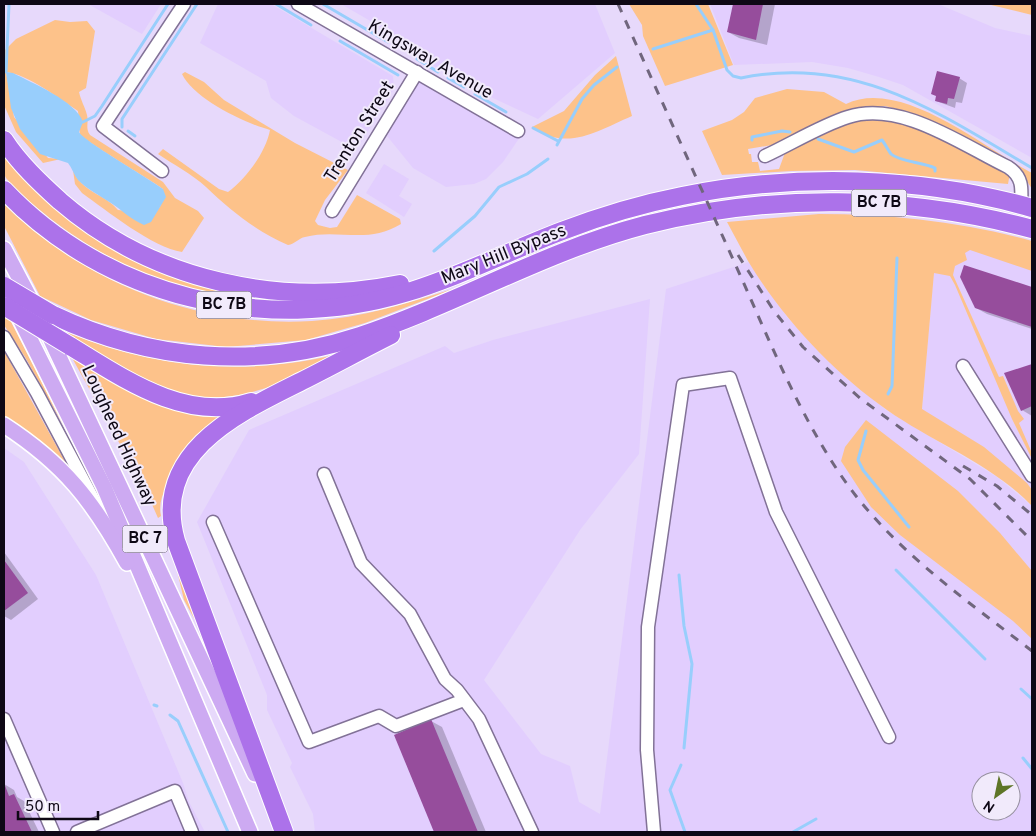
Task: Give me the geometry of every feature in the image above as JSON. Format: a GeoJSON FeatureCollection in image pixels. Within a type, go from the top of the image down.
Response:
{"type":"FeatureCollection","features":[{"type":"Feature","properties":{"kind":"highway"},"geometry":{"type":"LineString","coordinates":[[4,140],[31,174],[85,220],[135,250],[197,276],[254,289],[323,293],[365,290],[470,270]]}},
{"type":"Feature","properties":{"kind":"highway","name":"Mary Hill Bypass"},"geometry":{"type":"LineString","coordinates":[[4,190],[55,235],[108,267],[165,290],[224,305],[284,310],[347,306],[406,293],[470,270],[562,231],[602,217],[682,196],[726,189],[781,183],[836,181],[889,183],[941,189],[1027,206]]}},
{"type":"Feature","properties":{"kind":"highway","name":"Mary Hill Bypass"},"geometry":{"type":"LineString","coordinates":[[4,286],[53,315],[94,332],[154,349],[215,357],[256,356],[299,352],[346,340],[399,322],[528,266],[604,237],[690,215],[733,208],[835,201],[887,204],[949,211],[1032,229]]}},
{"type":"Feature","properties":{"kind":"highway"},"geometry":{"type":"LineString","coordinates":[[283,832],[173,531],[171,512],[177,478],[192,453],[233,418],[270,396],[335,364],[468,292]]}},
{"type":"Feature","properties":{"kind":"highway"},"geometry":{"type":"LineString","coordinates":[[4,306],[137,386],[184,404],[206,407],[233,406],[270,396]]}},
{"type":"Feature","properties":{"kind":"main road","name":"Lougheed Highway"},"geometry":{"type":"LineString","coordinates":[[4,248],[104,450],[283,832]]}},
{"type":"Feature","properties":{"kind":"main road","name":"Lougheed Highway"},"geometry":{"type":"LineString","coordinates":[[4,286],[104,487],[250,832]]}},
{"type":"Feature","properties":{"kind":"main road"},"geometry":{"type":"LineString","coordinates":[[4,425],[38,448],[82,491],[108,529],[129,567],[200,713]]}},
{"type":"Feature","properties":{"kind":"street"},"geometry":{"type":"LineString","coordinates":[[162,171],[103,126],[184,4]]}},
{"type":"Feature","properties":{"kind":"street","name":"Kingsway Avenue"},"geometry":{"type":"LineString","coordinates":[[298,4],[518,131]]}},
{"type":"Feature","properties":{"kind":"street","name":"Trenton Street"},"geometry":{"type":"LineString","coordinates":[[332,211],[417,72]]}},
{"type":"Feature","properties":{"kind":"street"},"geometry":{"type":"LineString","coordinates":[[765,156],[848,117],[870,112],[888,113],[919,123],[1018,174],[1027,206]]}},
{"type":"Feature","properties":{"kind":"street"},"geometry":{"type":"LineString","coordinates":[[4,338],[55,425],[129,567]]}},
{"type":"Feature","properties":{"kind":"street"},"geometry":{"type":"LineString","coordinates":[[963,366],[1032,476]]}},
{"type":"Feature","properties":{"kind":"street"},"geometry":{"type":"LineString","coordinates":[[654,832],[647,750],[648,627],[683,385],[730,378],[776,512],[889,737]]}},
{"type":"Feature","properties":{"kind":"street"},"geometry":{"type":"LineString","coordinates":[[324,474],[361,563],[410,614],[445,678],[479,719],[532,832]]}},
{"type":"Feature","properties":{"kind":"street"},"geometry":{"type":"LineString","coordinates":[[213,522],[309,742],[379,716],[396,726],[464,700]]}},
{"type":"Feature","properties":{"kind":"street"},"geometry":{"type":"LineString","coordinates":[[4,719],[53,832]]}},
{"type":"Feature","properties":{"kind":"street"},"geometry":{"type":"LineString","coordinates":[[77,832],[175,792],[192,832]]}},
{"type":"Feature","properties":{"kind":"shaded area"},"geometry":{"type":"Polygon","coordinates":[[[88,4],[161,4],[142,34],[88,4]]]}},
{"type":"Feature","properties":{"kind":"shaded area"},"geometry":{"type":"Polygon","coordinates":[[[218,4],[271,4],[393,76],[394,89],[360,144],[351,147],[294,116],[271,98],[266,81],[200,43],[218,4]]]}},
{"type":"Feature","properties":{"kind":"shaded area"},"geometry":{"type":"Polygon","coordinates":[[[341,4],[595,4],[615,53],[538,119],[474,89],[415,55],[398,37],[341,4]]]}},
{"type":"Feature","properties":{"kind":"shaded area"},"geometry":{"type":"Polygon","coordinates":[[[629,4],[708,4],[733,65],[665,86],[643,36],[642,25],[629,4]]]}},
{"type":"Feature","properties":{"kind":"shaded area"},"geometry":{"type":"Polygon","coordinates":[[[710,4],[938,4],[995,28],[1032,36],[1032,158],[903,85],[879,77],[848,68],[812,62],[734,65],[710,4]]]}},
{"type":"Feature","properties":{"kind":"shaded area"},"geometry":{"type":"Polygon","coordinates":[[[987,4],[1032,4],[1032,15],[987,4]]]}},
{"type":"Feature","properties":{"kind":"shaded area"},"geometry":{"type":"Polygon","coordinates":[[[55,20],[70,22],[87,21],[95,31],[86,88],[79,92],[87,115],[90,135],[163,182],[175,198],[198,211],[204,218],[182,252],[170,249],[144,236],[82,193],[75,184],[73,170],[87,188],[107,200],[118,210],[155,214],[161,205],[163,189],[83,137],[80,134],[78,111],[24,77],[6,72],[14,117],[48,158],[61,159],[43,163],[16,132],[4,105],[4,51],[16,39],[55,20]]]}},
{"type":"Feature","properties":{"kind":"shaded area"},"geometry":{"type":"Polygon","coordinates":[[[616,56],[632,116],[594,133],[570,138],[558,138],[532,127],[564,111],[595,75],[616,56]]]}},
{"type":"Feature","properties":{"kind":"shaded area"},"geometry":{"type":"Polygon","coordinates":[[[185,72],[204,82],[224,100],[295,143],[348,170],[325,200],[315,221],[318,225],[330,228],[337,227],[357,195],[400,219],[401,224],[376,234],[317,235],[303,238],[288,245],[265,234],[244,220],[195,178],[158,154],[163,149],[219,189],[228,192],[242,180],[260,156],[270,130],[234,116],[208,100],[188,83],[182,74],[185,72]]]}},
{"type":"Feature","properties":{"kind":"shaded area"},"geometry":{"type":"Polygon","coordinates":[[[419,79],[520,137],[503,162],[486,179],[474,184],[446,187],[413,168],[387,136],[419,79]]]}},
{"type":"Feature","properties":{"kind":"shaded area"},"geometry":{"type":"Polygon","coordinates":[[[787,89],[824,92],[846,104],[868,98],[892,100],[916,107],[967,133],[1032,173],[1032,189],[1023,175],[946,128],[905,111],[885,106],[857,108],[778,144],[748,149],[752,162],[758,162],[760,171],[779,169],[786,150],[854,117],[902,118],[1010,173],[1008,184],[855,170],[722,175],[702,131],[732,120],[744,112],[755,98],[787,89]]]}},
{"type":"Feature","properties":{"kind":"shaded area"},"geometry":{"type":"Polygon","coordinates":[[[4,153],[34,189],[224,291],[224,294],[195,290],[165,282],[135,270],[77,238],[27,199],[6,178],[4,174],[4,153]]]}},
{"type":"Feature","properties":{"kind":"shaded area"},"geometry":{"type":"Polygon","coordinates":[[[384,164],[409,179],[399,196],[412,204],[404,217],[366,193],[384,164]]]}},
{"type":"Feature","properties":{"kind":"shaded area"},"geometry":{"type":"Polygon","coordinates":[[[4,204],[36,232],[70,257],[107,278],[146,295],[186,308],[227,317],[270,321],[312,321],[349,317],[385,309],[456,288],[365,323],[306,340],[226,347],[156,339],[91,320],[40,296],[4,226],[4,204]]]}},
{"type":"Feature","properties":{"kind":"shaded area"},"geometry":{"type":"Polygon","coordinates":[[[819,214],[927,220],[1006,234],[1032,241],[1032,271],[970,250],[965,253],[967,260],[955,266],[953,275],[999,377],[1003,376],[1018,411],[1024,419],[1019,423],[1032,453],[1032,459],[1012,419],[955,285],[950,276],[934,273],[922,409],[984,447],[1027,483],[1032,490],[1032,506],[999,478],[905,422],[847,379],[793,324],[748,261],[727,222],[819,214]]]}},
{"type":"Feature","properties":{"kind":"shaded area"},"geometry":{"type":"Polygon","coordinates":[[[937,236],[1032,257],[1032,490],[1027,483],[922,410],[937,236]]]}},
{"type":"Feature","properties":{"kind":"shaded area"},"geometry":{"type":"Polygon","coordinates":[[[749,262],[787,317],[835,367],[886,410],[997,477],[1032,506],[1032,832],[315,832],[313,814],[290,767],[292,763],[267,710],[267,695],[197,522],[249,430],[445,346],[454,353],[493,340],[650,299],[639,454],[580,530],[484,680],[541,754],[570,766],[579,802],[600,814],[666,289],[749,262]]]}},
{"type":"Feature","properties":{"kind":"shaded area"},"geometry":{"type":"Polygon","coordinates":[[[4,316],[10,320],[71,439],[25,357],[4,325],[4,316]]]}},
{"type":"Feature","properties":{"kind":"shaded area"},"geometry":{"type":"Polygon","coordinates":[[[68,333],[136,355],[206,366],[275,365],[311,360],[346,352],[303,373],[259,390],[237,395],[214,397],[190,395],[166,389],[127,371],[65,335],[68,333]]]}},
{"type":"Feature","properties":{"kind":"shaded area"},"geometry":{"type":"Polygon","coordinates":[[[4,351],[67,465],[47,447],[4,416],[4,351]]]}},
{"type":"Feature","properties":{"kind":"shaded area"},"geometry":{"type":"Polygon","coordinates":[[[71,356],[124,386],[160,403],[199,413],[220,415],[172,477],[164,491],[161,516],[158,518],[147,493],[71,356]]]}},
{"type":"Feature","properties":{"kind":"shaded area"},"geometry":{"type":"Polygon","coordinates":[[[866,420],[958,491],[1000,533],[1032,571],[1032,639],[1013,621],[900,535],[871,507],[841,461],[845,447],[866,420]]]}},
{"type":"Feature","properties":{"kind":"shaded area"},"geometry":{"type":"Polygon","coordinates":[[[4,448],[24,462],[96,575],[183,783],[189,802],[205,832],[4,832],[4,448]]]}},
{"type":"Feature","properties":{"kind":"shaded area"},"geometry":{"type":"Polygon","coordinates":[[[175,562],[201,631],[184,600],[175,562]]]}},
{"type":"Feature","properties":{"kind":"water"},"geometry":{"type":"Polygon","coordinates":[[[6,72],[13,73],[42,87],[63,100],[79,114],[83,122],[79,132],[83,136],[163,189],[166,197],[151,222],[144,225],[139,223],[78,180],[68,163],[40,154],[20,129],[11,108],[6,72]]]}},
{"type":"Feature","properties":{"kind":"building"},"geometry":{"type":"Polygon","coordinates":[[[733,4],[763,4],[756,40],[727,32],[733,4]]]}},
{"type":"Feature","properties":{"kind":"building"},"geometry":{"type":"Polygon","coordinates":[[[937,71],[960,77],[954,99],[948,98],[947,104],[935,101],[936,96],[931,94],[937,71]]]}},
{"type":"Feature","properties":{"kind":"building"},"geometry":{"type":"Polygon","coordinates":[[[964,265],[1032,287],[1032,327],[975,308],[960,277],[964,265]]]}},
{"type":"Feature","properties":{"kind":"building"},"geometry":{"type":"Polygon","coordinates":[[[1032,364],[1032,406],[1021,411],[1004,373],[1032,364]]]}},
{"type":"Feature","properties":{"kind":"building"},"geometry":{"type":"Polygon","coordinates":[[[4,560],[28,593],[4,611],[4,560]]]}},
{"type":"Feature","properties":{"kind":"building"},"geometry":{"type":"Polygon","coordinates":[[[431,719],[478,832],[434,832],[394,735],[431,719]]]}},
{"type":"Feature","properties":{"kind":"building"},"geometry":{"type":"Polygon","coordinates":[[[4,783],[9,796],[14,794],[32,832],[4,832],[4,783]]]}},
{"type":"Feature","properties":{"kind":"waterway"},"geometry":{"type":"LineString","coordinates":[[6,72],[9,4]]}},
{"type":"Feature","properties":{"kind":"waterway"},"geometry":{"type":"LineString","coordinates":[[83,122],[95,116],[168,4]]}},
{"type":"Feature","properties":{"kind":"waterway"},"geometry":{"type":"LineString","coordinates":[[122,127],[122,119],[197,4]]}},
{"type":"Feature","properties":{"kind":"waterway"},"geometry":{"type":"LineString","coordinates":[[276,4],[311,25]]}},
{"type":"Feature","properties":{"kind":"waterway"},"geometry":{"type":"LineString","coordinates":[[323,4],[388,42]]}},
{"type":"Feature","properties":{"kind":"waterway"},"geometry":{"type":"LineString","coordinates":[[696,4],[713,30],[727,70],[733,76],[741,78],[782,73],[821,74],[859,81],[894,93],[929,109],[1032,168]]}},
{"type":"Feature","properties":{"kind":"waterway"},"geometry":{"type":"LineString","coordinates":[[653,49],[713,30]]}},
{"type":"Feature","properties":{"kind":"waterway"},"geometry":{"type":"LineString","coordinates":[[340,41],[398,75]]}},
{"type":"Feature","properties":{"kind":"waterway"},"geometry":{"type":"LineString","coordinates":[[417,59],[438,72]]}},
{"type":"Feature","properties":{"kind":"waterway"},"geometry":{"type":"LineString","coordinates":[[557,145],[582,99],[594,85],[617,67]]}},
{"type":"Feature","properties":{"kind":"waterway"},"geometry":{"type":"LineString","coordinates":[[448,78],[464,87]]}},
{"type":"Feature","properties":{"kind":"waterway"},"geometry":{"type":"LineString","coordinates":[[475,94],[506,112]]}},
{"type":"Feature","properties":{"kind":"waterway"},"geometry":{"type":"LineString","coordinates":[[533,128],[558,141]]}},
{"type":"Feature","properties":{"kind":"waterway"},"geometry":{"type":"LineString","coordinates":[[128,131],[135,136]]}},
{"type":"Feature","properties":{"kind":"waterway"},"geometry":{"type":"LineString","coordinates":[[752,140],[752,137],[782,131],[790,132]]}},
{"type":"Feature","properties":{"kind":"waterway"},"geometry":{"type":"LineString","coordinates":[[818,139],[854,152],[882,140],[895,157],[930,166],[935,168],[935,171]]}},
{"type":"Feature","properties":{"kind":"waterway"},"geometry":{"type":"LineString","coordinates":[[434,251],[475,216],[499,187],[527,174],[548,159]]}},
{"type":"Feature","properties":{"kind":"waterway"},"geometry":{"type":"LineString","coordinates":[[888,394],[892,386],[897,258]]}},
{"type":"Feature","properties":{"kind":"waterway"},"geometry":{"type":"LineString","coordinates":[[866,431],[858,460],[863,470],[909,527]]}},
{"type":"Feature","properties":{"kind":"waterway"},"geometry":{"type":"LineString","coordinates":[[896,570],[985,659]]}},
{"type":"Feature","properties":{"kind":"waterway"},"geometry":{"type":"LineString","coordinates":[[679,575],[684,626],[692,664],[684,748]]}},
{"type":"Feature","properties":{"kind":"waterway"},"geometry":{"type":"LineString","coordinates":[[1021,689],[1032,699]]}},
{"type":"Feature","properties":{"kind":"waterway"},"geometry":{"type":"LineString","coordinates":[[170,715],[178,721],[228,832]]}},
{"type":"Feature","properties":{"kind":"waterway"},"geometry":{"type":"LineString","coordinates":[[1023,758],[1032,769]]}},
{"type":"Feature","properties":{"kind":"waterway"},"geometry":{"type":"LineString","coordinates":[[681,765],[670,790],[685,832]]}},
{"type":"Feature","properties":{"kind":"waterway"},"geometry":{"type":"LineString","coordinates":[[793,832],[816,819]]}},
{"type":"Feature","properties":{"kind":"railway"},"geometry":{"type":"LineString","coordinates":[[618,4],[792,390],[838,471],[856,496],[895,540],[939,579],[1032,651]]}},
{"type":"Feature","properties":{"kind":"railway"},"geometry":{"type":"LineString","coordinates":[[738,255],[774,311],[803,347],[861,399],[970,479],[1032,541]]}},
{"type":"Feature","properties":{"kind":"railway"},"geometry":{"type":"LineString","coordinates":[[963,466],[997,486],[1032,515]]}}]}
